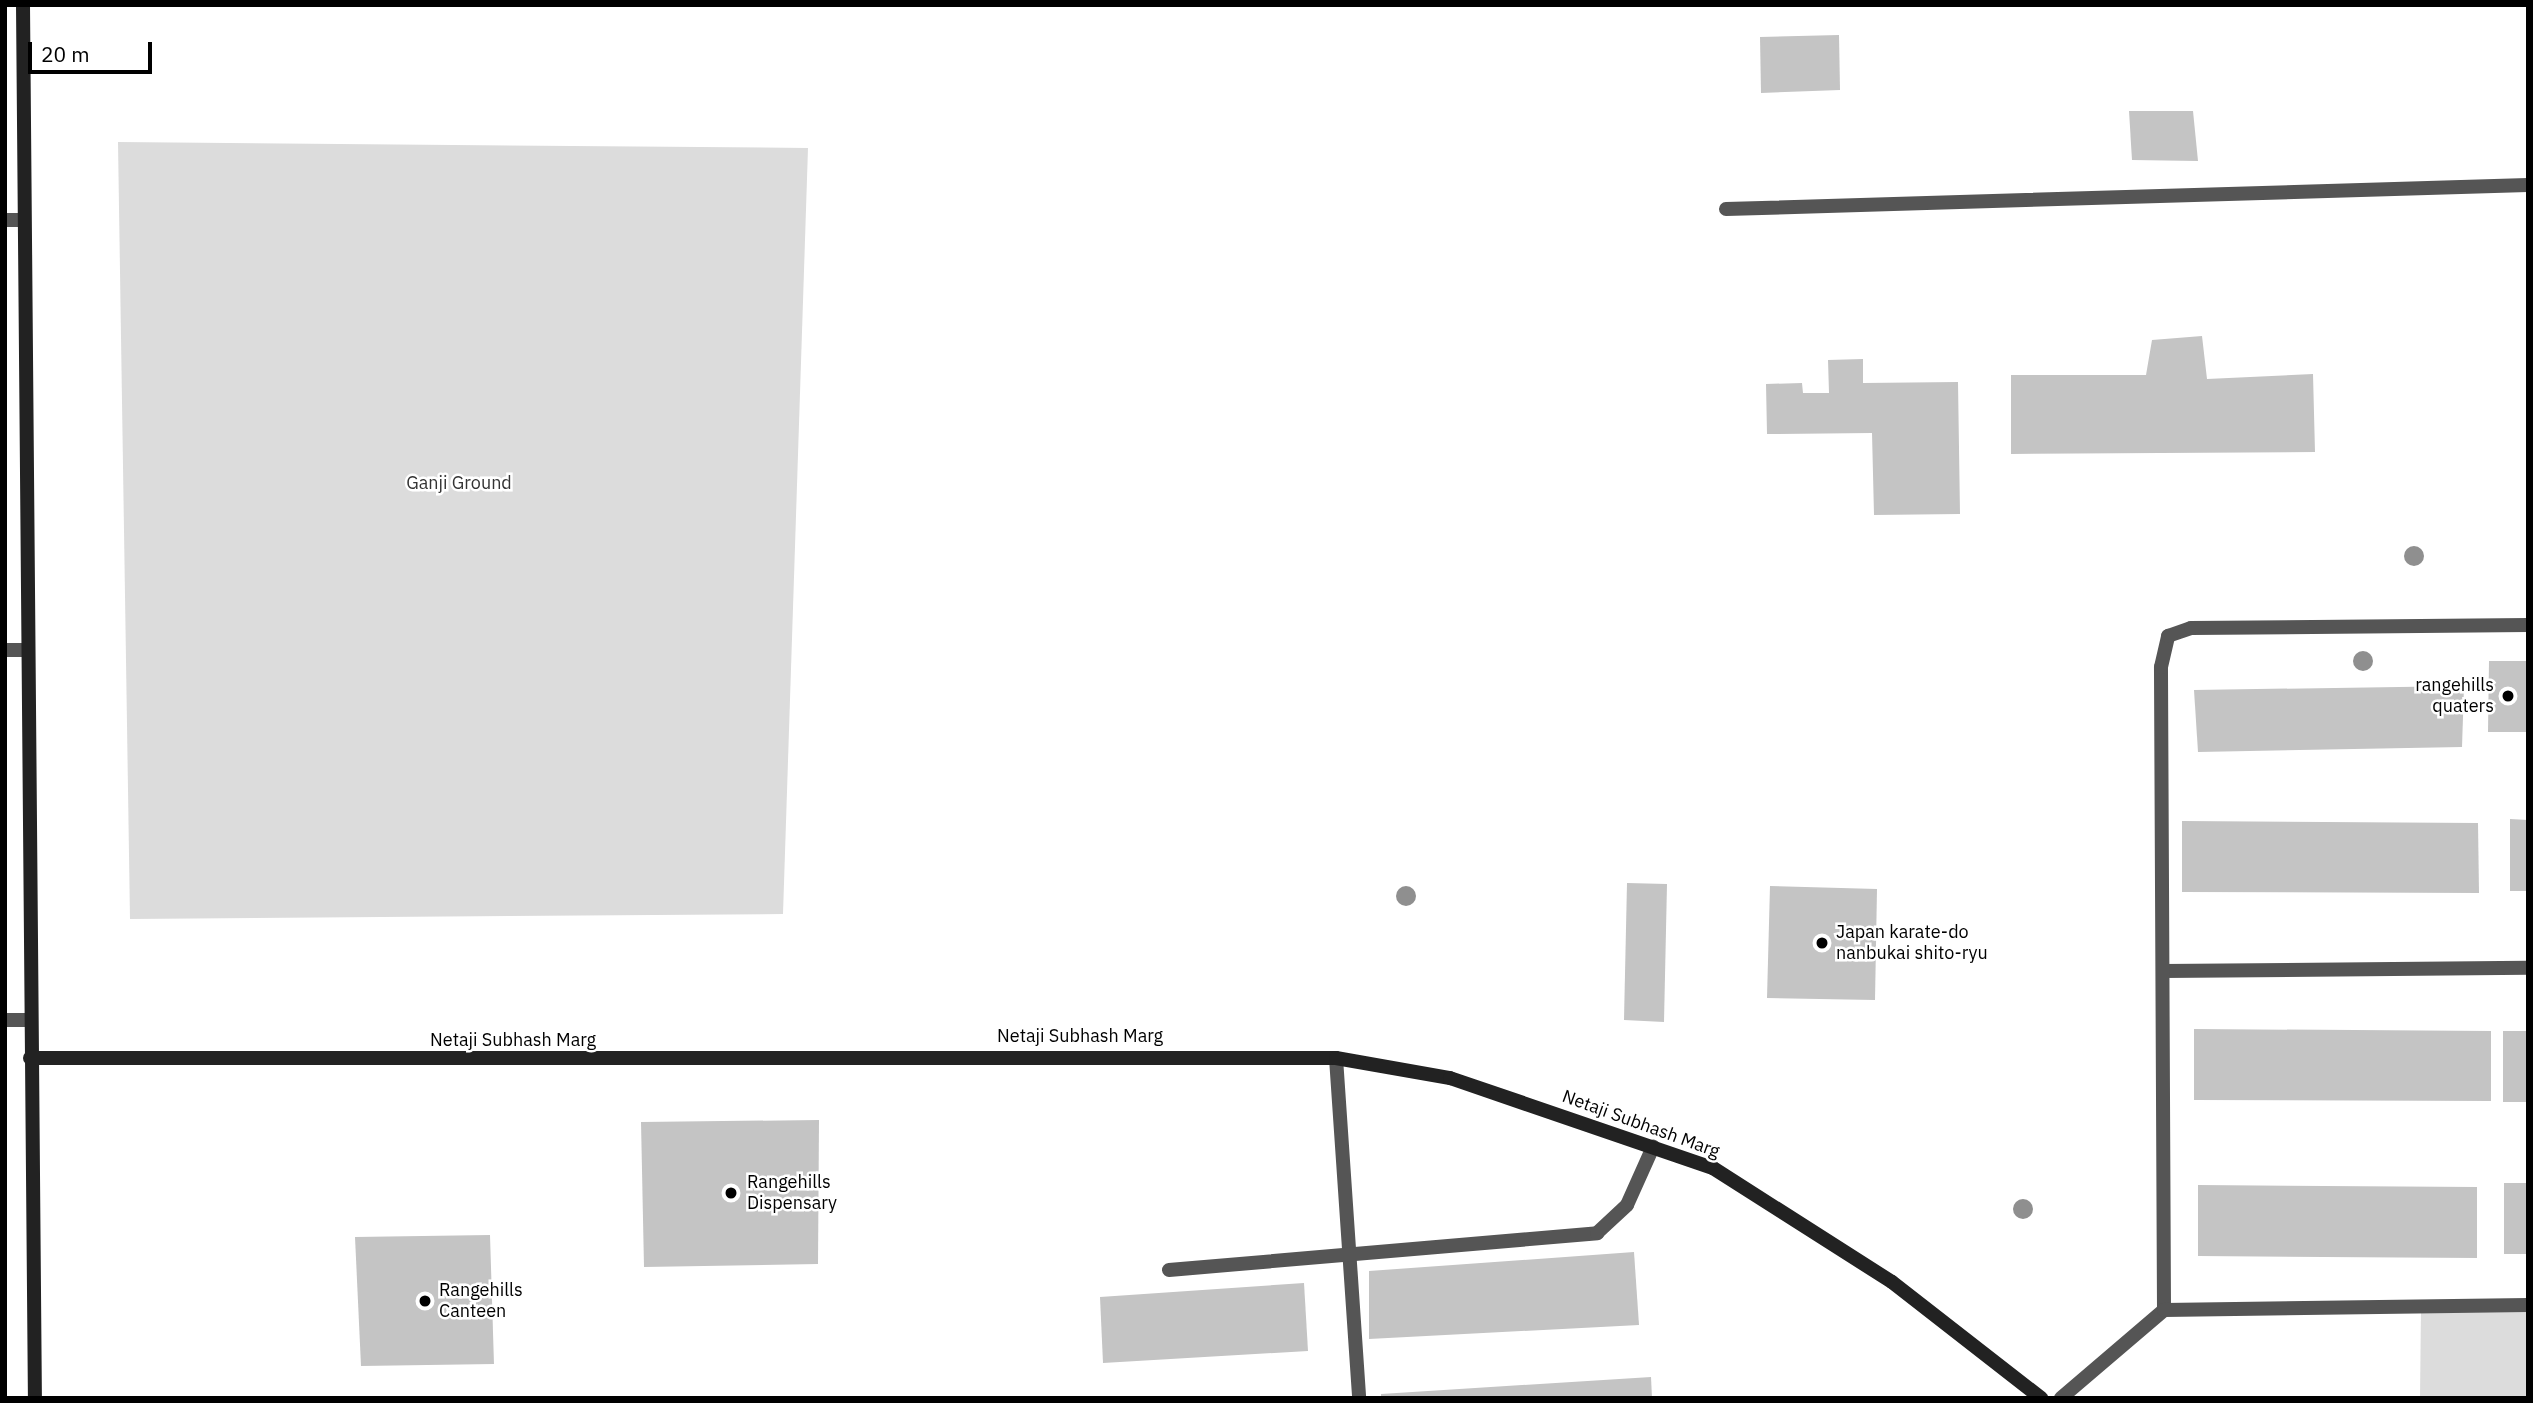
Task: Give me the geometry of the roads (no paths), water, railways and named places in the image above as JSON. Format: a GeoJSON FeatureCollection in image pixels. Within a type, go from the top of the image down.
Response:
{"type":"FeatureCollection","features":[{"type":"Feature","properties":{"kind":"street"},"geometry":{"type":"LineString","coordinates":[[23,5],[35,1398]]}},
{"type":"Feature","properties":{"kind":"street"},"geometry":{"type":"LineString","coordinates":[[1726,209],[2528,185]]}},
{"type":"Feature","properties":{"kind":"street"},"geometry":{"type":"LineString","coordinates":[[5,220],[24,220]]}},
{"type":"Feature","properties":{"kind":"street"},"geometry":{"type":"LineString","coordinates":[[2164,1310],[2161,667],[2168,636],[2191,628],[2528,625]]}},
{"type":"Feature","properties":{"kind":"street"},"geometry":{"type":"LineString","coordinates":[[5,650],[27,650]]}},
{"type":"Feature","properties":{"kind":"street"},"geometry":{"type":"LineString","coordinates":[[2163,971],[2528,968]]}},
{"type":"Feature","properties":{"kind":"street"},"geometry":{"type":"LineString","coordinates":[[5,1020],[30,1020]]}},
{"type":"Feature","properties":{"kind":"street","name":"Netaji Subhash Marg"},"geometry":{"type":"LineString","coordinates":[[30,1058],[1336,1058],[1450,1078],[1713,1168],[1892,1282],[2040,1398]]}},
{"type":"Feature","properties":{"kind":"street"},"geometry":{"type":"LineString","coordinates":[[1336,1058],[1346,1254],[1359,1398]]}},
{"type":"Feature","properties":{"kind":"street"},"geometry":{"type":"LineString","coordinates":[[1168,1269],[1597,1233],[1627,1205],[1653,1147]]}},
{"type":"Feature","properties":{"kind":"street"},"geometry":{"type":"LineString","coordinates":[[2061,1398],[2164,1310],[2528,1305]]}},
{"type":"Feature","properties":{"kind":"place","name":"rangehills quaters"},"geometry":{"type":"Point","coordinates":[2508,696]}},
{"type":"Feature","properties":{"kind":"place","name":"Japan karate-do nanbukai shito-ryu"},"geometry":{"type":"Point","coordinates":[1822,943]}},
{"type":"Feature","properties":{"kind":"place","name":"Rangehills Dispensary"},"geometry":{"type":"Point","coordinates":[731,1193]}},
{"type":"Feature","properties":{"kind":"place","name":"Rangehills Canteen"},"geometry":{"type":"Point","coordinates":[425,1301]}},
{"type":"Feature","properties":{"kind":"park label","name":"Ganji Ground"},"geometry":{"type":"Point","coordinates":[459,483]}}]}
